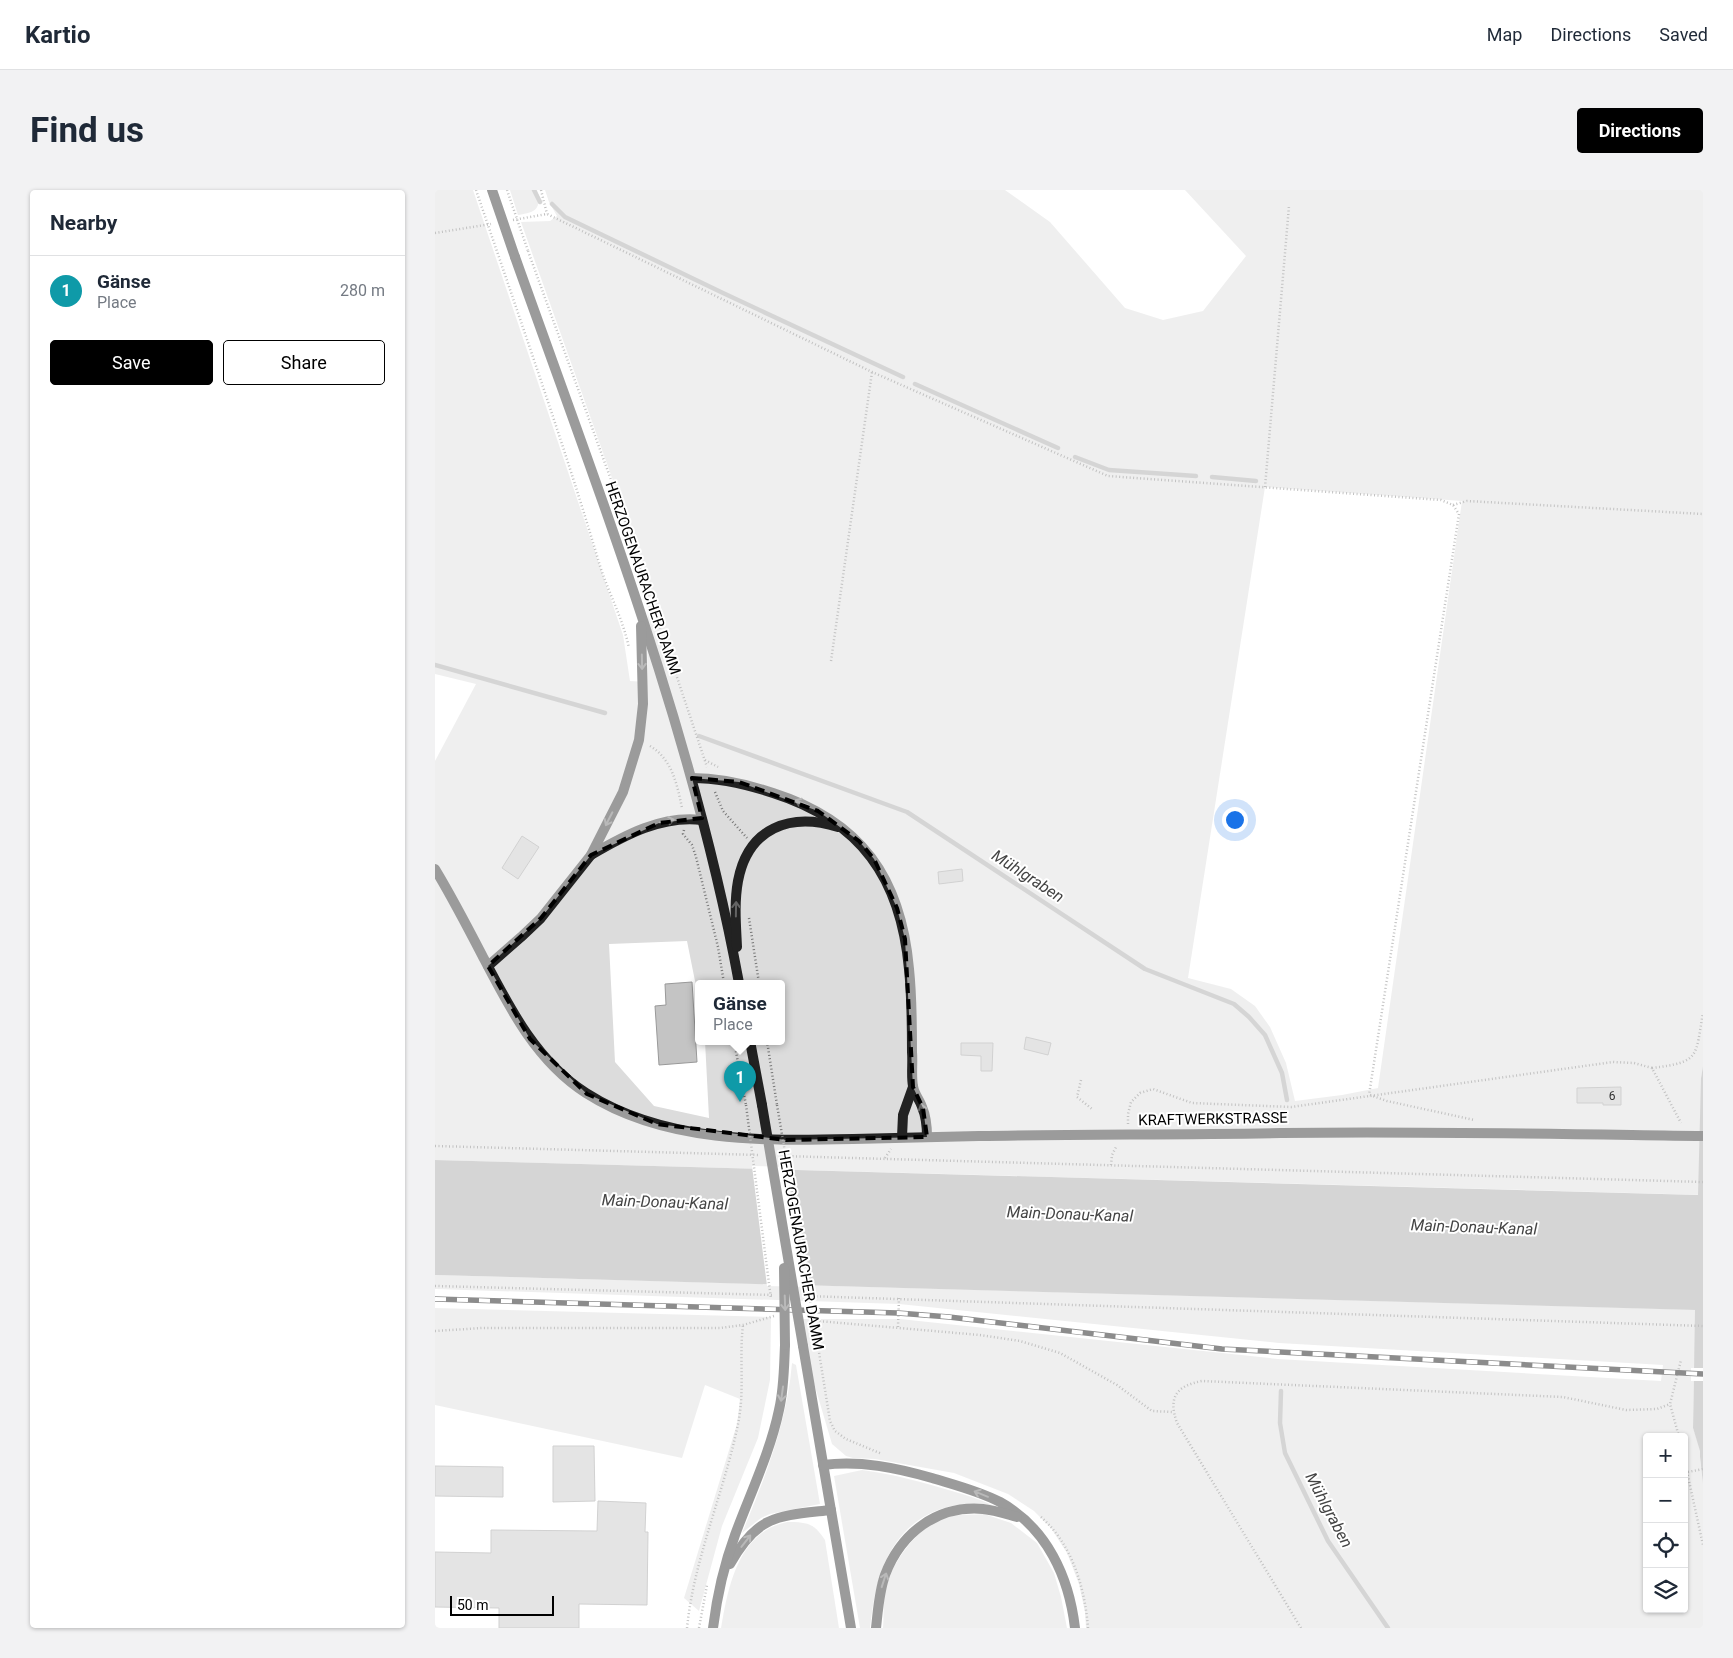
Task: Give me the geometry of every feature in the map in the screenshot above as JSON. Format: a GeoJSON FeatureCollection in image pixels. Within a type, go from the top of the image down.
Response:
{"type":"FeatureCollection","features":[{"type":"Feature","properties":{"kind":"main road","name":"HERZOGENAURACHER DAMM"},"geometry":{"type":"LineString","coordinates":[[491,190],[641,614],[692,778],[738,979]]}},
{"type":"Feature","properties":{"kind":"main road"},"geometry":{"type":"LineString","coordinates":[[488,966],[541,918],[591,855],[623,792],[639,740],[643,704],[641,614]]}},
{"type":"Feature","properties":{"kind":"main road"},"geometry":{"type":"LineString","coordinates":[[692,778],[711,778],[756,787],[803,803],[818,810],[859,841],[874,859],[886,881],[897,908],[905,939],[909,968],[913,1087],[903,1115],[902,1137]]}},
{"type":"Feature","properties":{"kind":"main road"},"geometry":{"type":"LineString","coordinates":[[591,855],[618,839],[659,823],[685,818],[702,820]]}},
{"type":"Feature","properties":{"kind":"main road"},"geometry":{"type":"LineString","coordinates":[[738,979],[736,901],[738,880],[743,864],[753,846],[772,829],[791,822],[814,822],[843,829]]}},
{"type":"Feature","properties":{"kind":"main road","name":"KRAFTWERKSTRASSE"},"geometry":{"type":"LineString","coordinates":[[435,868],[504,997],[530,1039],[552,1065],[587,1094],[628,1115],[657,1124],[724,1136],[786,1140],[902,1137],[1493,1132],[1703,1136]]}},
{"type":"Feature","properties":{"kind":"main road","name":"HERZOGENAURACHER DAMM"},"geometry":{"type":"LineString","coordinates":[[751,1045],[851,1628]]}},
{"type":"Feature","properties":{"kind":"main road"},"geometry":{"type":"LineString","coordinates":[[913,1087],[923,1108],[927,1137]]}},
{"type":"Feature","properties":{"kind":"main road"},"geometry":{"type":"LineString","coordinates":[[713,1628],[720,1582],[734,1536],[773,1436],[783,1387],[785,1345],[783,1237]]}},
{"type":"Feature","properties":{"kind":"main road"},"geometry":{"type":"LineString","coordinates":[[823,1465],[874,1465],[925,1476],[982,1494],[1000,1502],[1023,1519],[1052,1552],[1062,1573],[1070,1598],[1075,1628]]}},
{"type":"Feature","properties":{"kind":"main road"},"geometry":{"type":"LineString","coordinates":[[876,1628],[885,1576],[899,1547],[917,1528],[938,1515],[961,1509],[984,1509],[1023,1519]]}},
{"type":"Feature","properties":{"kind":"main road"},"geometry":{"type":"LineString","coordinates":[[720,1582],[745,1540],[758,1527],[784,1516],[831,1510]]}},
{"type":"Feature","properties":{"kind":"path"},"geometry":{"type":"LineString","coordinates":[[476,190],[575,482],[603,576],[625,628],[630,653]]}},
{"type":"Feature","properties":{"kind":"path"},"geometry":{"type":"LineString","coordinates":[[507,190],[613,486],[716,796],[723,811],[753,846]]}},
{"type":"Feature","properties":{"kind":"path"},"geometry":{"type":"LineString","coordinates":[[541,190],[547,214],[872,372],[1108,476],[1441,500],[1453,505],[1459,514],[1369,1095]]}},
{"type":"Feature","properties":{"kind":"path"},"geometry":{"type":"LineString","coordinates":[[1265,487],[1289,206]]}},
{"type":"Feature","properties":{"kind":"path"},"geometry":{"type":"LineString","coordinates":[[831,661],[872,372]]}},
{"type":"Feature","properties":{"kind":"path"},"geometry":{"type":"LineString","coordinates":[[1453,505],[1467,501],[1703,514]]}},
{"type":"Feature","properties":{"kind":"path"},"geometry":{"type":"LineString","coordinates":[[639,740],[655,750],[667,762],[677,787],[685,818],[683,834],[692,845],[696,857],[718,947],[724,980]]}},
{"type":"Feature","properties":{"kind":"path"},"geometry":{"type":"LineString","coordinates":[[748,915],[759,980]]}},
{"type":"Feature","properties":{"kind":"path"},"geometry":{"type":"LineString","coordinates":[[1128,1114],[1131,1102],[1140,1094],[1153,1089],[1192,1103],[1291,1107],[1613,1062],[1634,1063],[1653,1068],[1674,1065],[1687,1062],[1696,1052],[1703,1013]]}},
{"type":"Feature","properties":{"kind":"path"},"geometry":{"type":"LineString","coordinates":[[735,1045],[746,1105],[772,1306]]}},
{"type":"Feature","properties":{"kind":"path"},"geometry":{"type":"LineString","coordinates":[[768,1045],[818,1346]]}},
{"type":"Feature","properties":{"kind":"path"},"geometry":{"type":"LineString","coordinates":[[1653,1068],[1681,1123]]}},
{"type":"Feature","properties":{"kind":"path"},"geometry":{"type":"LineString","coordinates":[[1081,1080],[1077,1097],[1093,1109]]}},
{"type":"Feature","properties":{"kind":"path"},"geometry":{"type":"LineString","coordinates":[[1369,1095],[1387,1101],[1489,1124],[1493,1132]]}},
{"type":"Feature","properties":{"kind":"path"},"geometry":{"type":"LineString","coordinates":[[1111,1165],[1112,1155],[1116,1147],[1128,1136]]}},
{"type":"Feature","properties":{"kind":"path"},"geometry":{"type":"LineString","coordinates":[[435,1146],[768,1155]]}},
{"type":"Feature","properties":{"kind":"path"},"geometry":{"type":"LineString","coordinates":[[777,1156],[1703,1182]]}},
{"type":"Feature","properties":{"kind":"path"},"geometry":{"type":"LineString","coordinates":[[435,1286],[780,1295]]}},
{"type":"Feature","properties":{"kind":"path"},"geometry":{"type":"LineString","coordinates":[[800,1296],[1703,1326]]}},
{"type":"Feature","properties":{"kind":"path"},"geometry":{"type":"LineString","coordinates":[[898,1327],[899,1298]]}},
{"type":"Feature","properties":{"kind":"path"},"geometry":{"type":"LineString","coordinates":[[435,1331],[481,1328],[720,1328],[743,1325],[775,1316],[773,1326]]}},
{"type":"Feature","properties":{"kind":"path"},"geometry":{"type":"LineString","coordinates":[[803,1316],[811,1317],[818,1321],[980,1335],[1020,1341],[1060,1353],[1117,1385],[1153,1411],[1173,1412]]}},
{"type":"Feature","properties":{"kind":"path"},"geometry":{"type":"LineString","coordinates":[[687,1628],[689,1602],[731,1454],[742,1403],[741,1339],[743,1325]]}},
{"type":"Feature","properties":{"kind":"path"},"geometry":{"type":"LineString","coordinates":[[1678,1433],[1670,1404],[1681,1360]]}},
{"type":"Feature","properties":{"kind":"path"},"geometry":{"type":"LineString","coordinates":[[1301,1628],[1183,1435],[1173,1412],[1174,1398],[1178,1391],[1185,1386],[1202,1381],[1563,1397],[1626,1410],[1657,1409],[1670,1404]]}},
{"type":"Feature","properties":{"kind":"path"},"geometry":{"type":"LineString","coordinates":[[1703,1469],[1688,1472],[1703,1545]]}},
{"type":"Feature","properties":{"kind":"highlighted area"},"geometry":{"type":"Polygon","coordinates":[[[692,778],[739,782],[818,811],[859,841],[874,859],[897,908],[905,939],[913,1087],[923,1108],[927,1137],[786,1140],[657,1124],[587,1094],[530,1039],[488,966],[541,918],[591,855],[659,823],[702,818],[692,778]]]}},
{"type":"Feature","properties":{"kind":"shaded area"},"geometry":{"type":"Polygon","coordinates":[[[435,190],[473,190],[623,635],[630,681],[647,682],[648,579],[521,222],[550,221],[557,216],[545,190],[1005,190],[1050,222],[1125,308],[1163,320],[1203,311],[1246,256],[1185,190],[1703,190],[1703,1066],[1701,1078],[1701,1126],[1703,1126],[1703,1195],[435,1160],[435,761],[476,684],[435,674],[435,190]],[[1265,487],[1188,978],[1231,989],[1255,1006],[1270,1027],[1286,1063],[1295,1101],[1378,1088],[1462,501],[1265,487]]]}},
{"type":"Feature","properties":{"kind":"shaded area"},"geometry":{"type":"Polygon","coordinates":[[[510,190],[537,190],[538,205],[533,211],[518,215],[510,190]]]}},
{"type":"Feature","properties":{"kind":"shaded area"},"geometry":{"type":"Polygon","coordinates":[[[435,1275],[1703,1310],[1694,1363],[1693,1428],[1701,1451],[1703,1484],[1703,1628],[1086,1628],[1085,1612],[1079,1584],[1067,1553],[1051,1528],[1034,1511],[1008,1494],[954,1473],[875,1459],[853,1458],[846,1456],[832,1444],[795,1319],[900,1319],[1278,1359],[1661,1381],[1663,1365],[1279,1343],[899,1304],[435,1289],[435,1275]]]}},
{"type":"Feature","properties":{"kind":"shaded area"},"geometry":{"type":"Polygon","coordinates":[[[435,1308],[771,1317],[770,1380],[758,1438],[722,1526],[699,1611],[684,1598],[737,1424],[740,1399],[705,1385],[682,1458],[435,1405],[435,1308]]]}},
{"type":"Feature","properties":{"kind":"shaded area"},"geometry":{"type":"Polygon","coordinates":[[[792,1363],[796,1365],[820,1504],[770,1514],[761,1518],[742,1533],[774,1450],[785,1407],[792,1363]]]}},
{"type":"Feature","properties":{"kind":"shaded area"},"geometry":{"type":"Polygon","coordinates":[[[862,1470],[919,1481],[992,1505],[972,1504],[953,1506],[936,1511],[921,1519],[907,1530],[886,1560],[876,1591],[870,1628],[860,1628],[834,1476],[862,1470]]]}},
{"type":"Feature","properties":{"kind":"shaded area"},"geometry":{"type":"Polygon","coordinates":[[[984,1514],[1011,1523],[1037,1543],[1054,1573],[1067,1628],[883,1628],[884,1597],[888,1581],[900,1556],[909,1545],[929,1526],[941,1520],[957,1515],[984,1514]]]}},
{"type":"Feature","properties":{"kind":"shaded area"},"geometry":{"type":"Polygon","coordinates":[[[787,1522],[800,1522],[809,1525],[817,1530],[825,1540],[839,1628],[721,1628],[732,1579],[746,1549],[757,1537],[770,1528],[787,1522]]]}},
{"type":"Feature","properties":{"kind":"water","name":"Main-Donau-Kanal"},"geometry":{"type":"Polygon","coordinates":[[[1703,1066],[1703,1484],[1700,1451],[1693,1428],[1695,1310],[435,1275],[435,1160],[1698,1195],[1701,1078],[1703,1066]]]}},
{"type":"Feature","properties":{"kind":"pier"},"geometry":{"type":"Polygon","coordinates":[[[752,1166],[789,1167],[810,1287],[767,1286],[752,1166]]]}},
{"type":"Feature","properties":{"kind":"pier"},"geometry":{"type":"Polygon","coordinates":[[[1691,1368],[1703,1368],[1703,1381],[1691,1381],[1691,1368]]]}},
{"type":"Feature","properties":{"kind":"building"},"geometry":{"type":"Polygon","coordinates":[[[522,836],[539,847],[518,879],[502,868],[522,836]]]}},
{"type":"Feature","properties":{"kind":"building"},"geometry":{"type":"Polygon","coordinates":[[[962,869],[963,881],[939,884],[938,872],[962,869]]]}},
{"type":"Feature","properties":{"kind":"building"},"geometry":{"type":"Polygon","coordinates":[[[692,982],[697,1062],[659,1065],[655,1006],[666,1005],[665,984],[692,982]]]}},
{"type":"Feature","properties":{"kind":"building"},"geometry":{"type":"Polygon","coordinates":[[[1026,1037],[1051,1043],[1048,1055],[1024,1049],[1026,1037]]]}},
{"type":"Feature","properties":{"kind":"building"},"geometry":{"type":"Polygon","coordinates":[[[961,1043],[993,1043],[992,1071],[981,1071],[981,1056],[961,1055],[961,1043]]]}},
{"type":"Feature","properties":{"kind":"building"},"geometry":{"type":"Polygon","coordinates":[[[1621,1087],[1621,1105],[1577,1103],[1577,1088],[1621,1087]]]}},
{"type":"Feature","properties":{"kind":"building"},"geometry":{"type":"Polygon","coordinates":[[[553,1446],[594,1446],[595,1501],[553,1502],[553,1446]]]}},
{"type":"Feature","properties":{"kind":"building"},"geometry":{"type":"Polygon","coordinates":[[[435,1466],[503,1467],[503,1497],[435,1496],[435,1466]]]}},
{"type":"Feature","properties":{"kind":"building"},"geometry":{"type":"Polygon","coordinates":[[[598,1501],[646,1503],[645,1532],[648,1532],[647,1605],[579,1604],[579,1628],[499,1628],[499,1608],[435,1607],[435,1552],[491,1553],[491,1530],[597,1531],[598,1501]]]}},
{"type":"Feature","properties":{"kind":"waterway"},"geometry":{"type":"LineString","coordinates":[[534,190],[540,202]]}},
{"type":"Feature","properties":{"kind":"waterway"},"geometry":{"type":"LineString","coordinates":[[552,204],[565,217],[903,377]]}},
{"type":"Feature","properties":{"kind":"waterway"},"geometry":{"type":"LineString","coordinates":[[915,384],[1058,448]]}},
{"type":"Feature","properties":{"kind":"waterway"},"geometry":{"type":"LineString","coordinates":[[1075,457],[1109,470],[1196,476]]}},
{"type":"Feature","properties":{"kind":"waterway"},"geometry":{"type":"LineString","coordinates":[[1212,477],[1256,481]]}},
{"type":"Feature","properties":{"kind":"waterway"},"geometry":{"type":"LineString","coordinates":[[435,665],[605,713]]}},
{"type":"Feature","properties":{"kind":"waterway","name":"Mühlgraben"},"geometry":{"type":"LineString","coordinates":[[699,736],[907,812],[1145,969],[1234,1004],[1265,1035],[1282,1073],[1287,1100]]}},
{"type":"Feature","properties":{"kind":"waterway","name":"Mühlgraben"},"geometry":{"type":"LineString","coordinates":[[1281,1391],[1280,1423],[1285,1453],[1328,1541],[1388,1628]]}},
{"type":"Feature","properties":{"kind":"railway"},"geometry":{"type":"LineString","coordinates":[[435,1299],[898,1313],[949,1317],[1222,1349],[1703,1374]]}},
{"type":"Feature","properties":{"kind":"place","name":"Gänse"},"geometry":{"type":"Point","coordinates":[740,1102]}}]}
